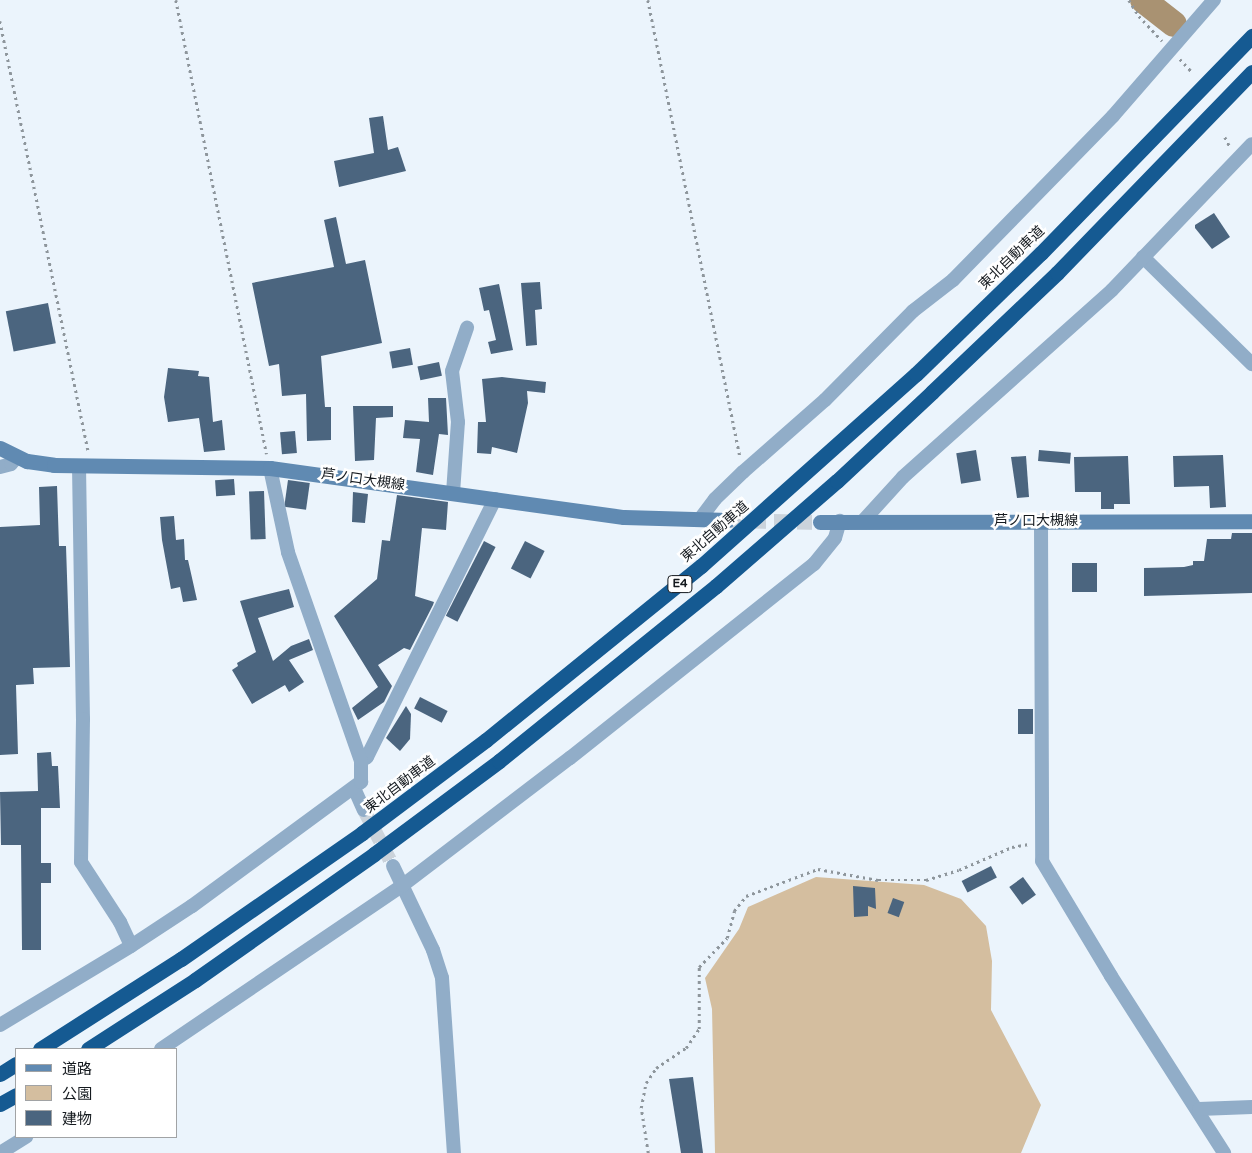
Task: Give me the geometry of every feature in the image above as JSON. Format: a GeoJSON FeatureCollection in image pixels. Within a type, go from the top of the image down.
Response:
{"type":"FeatureCollection","features":[{"type":"Feature","properties":{"kind":"highway","name":"東北自動車道"},"geometry":{"type":"LineString","coordinates":[[42,1048],[181,959],[362,833],[486,740],[701,566],[916,374],[1048,246],[1252,36]]}},
{"type":"Feature","properties":{"kind":"highway","name":"E4"},"geometry":{"type":"LineString","coordinates":[[90,1048],[195,980],[382,848],[514,750],[716,586],[837,481],[1057,273],[1252,72]]}},
{"type":"Feature","properties":{"kind":"highway"},"geometry":{"type":"LineString","coordinates":[[0,1074],[15,1065]]}},
{"type":"Feature","properties":{"kind":"highway"},"geometry":{"type":"LineString","coordinates":[[0,1104],[15,1096]]}},
{"type":"Feature","properties":{"kind":"main road","name":"芦ノ口大槻線"},"geometry":{"type":"LineString","coordinates":[[0,448],[17,457],[39,463],[85,466],[270,468],[624,517],[728,520]]}},
{"type":"Feature","properties":{"kind":"main road","name":"芦ノ口大槻線"},"geometry":{"type":"LineString","coordinates":[[820,522],[1252,521]]}},
{"type":"Feature","properties":{"kind":"street"},"geometry":{"type":"LineString","coordinates":[[700,519],[715,498],[825,400],[913,311],[953,280],[1113,116],[1214,0]]}},
{"type":"Feature","properties":{"kind":"street"},"geometry":{"type":"LineString","coordinates":[[863,521],[903,477],[1105,296],[1252,144]]}},
{"type":"Feature","properties":{"kind":"street"},"geometry":{"type":"LineString","coordinates":[[1143,257],[1252,364]]}},
{"type":"Feature","properties":{"kind":"street"},"geometry":{"type":"LineString","coordinates":[[453,493],[458,422],[452,371],[467,328]]}},
{"type":"Feature","properties":{"kind":"street"},"geometry":{"type":"LineString","coordinates":[[0,468],[10,464],[17,457]]}},
{"type":"Feature","properties":{"kind":"street"},"geometry":{"type":"LineString","coordinates":[[85,466],[81,862],[120,922],[131,946]]}},
{"type":"Feature","properties":{"kind":"street"},"geometry":{"type":"LineString","coordinates":[[0,1025],[131,946],[361,782],[361,761],[288,552],[270,468]]}},
{"type":"Feature","properties":{"kind":"street"},"geometry":{"type":"LineString","coordinates":[[361,761],[367,757],[496,499]]}},
{"type":"Feature","properties":{"kind":"street"},"geometry":{"type":"LineString","coordinates":[[162,1048],[403,885],[777,596],[827,550],[838,533],[840,521]]}},
{"type":"Feature","properties":{"kind":"street"},"geometry":{"type":"LineString","coordinates":[[1041,521],[1043,807],[1040,844],[1042,860],[1062,896],[1199,1109],[1224,1153]]}},
{"type":"Feature","properties":{"kind":"street"},"geometry":{"type":"LineString","coordinates":[[354,788],[364,810]]}},
{"type":"Feature","properties":{"kind":"street"},"geometry":{"type":"LineString","coordinates":[[394,866],[442,978],[454,1153]]}},
{"type":"Feature","properties":{"kind":"street"},"geometry":{"type":"LineString","coordinates":[[1199,1109],[1252,1107]]}},
{"type":"Feature","properties":{"kind":"street"},"geometry":{"type":"LineString","coordinates":[[0,1153],[24,1138]]}},
{"type":"Feature","properties":{"kind":"path"},"geometry":{"type":"LineString","coordinates":[[176,0],[270,468]]}},
{"type":"Feature","properties":{"kind":"path"},"geometry":{"type":"LineString","coordinates":[[648,0],[743,472]]}},
{"type":"Feature","properties":{"kind":"path"},"geometry":{"type":"LineString","coordinates":[[1129,0],[1139,16],[1172,50]]}},
{"type":"Feature","properties":{"kind":"path"},"geometry":{"type":"LineString","coordinates":[[0,21],[85,466]]}},
{"type":"Feature","properties":{"kind":"path"},"geometry":{"type":"LineString","coordinates":[[648,1153],[641,1108],[646,1083],[656,1068],[686,1048],[699,1029],[699,967],[727,938],[734,911],[746,896],[818,868],[878,880],[926,880],[959,870],[1012,847],[1040,844]]}},
{"type":"Feature","properties":{"kind":"green space"},"geometry":{"type":"Polygon","coordinates":[[[816,877],[924,885],[961,899],[986,926],[992,961],[991,1010],[1041,1105],[1021,1153],[715,1153],[712,1009],[705,978],[739,929],[748,907],[816,877]]]}},
{"type":"Feature","properties":{"kind":"building"},"geometry":{"type":"Polygon","coordinates":[[[383,116],[388,150],[398,147],[406,171],[339,187],[334,161],[374,153],[369,118],[383,116]]]}},
{"type":"Feature","properties":{"kind":"building"},"geometry":{"type":"Polygon","coordinates":[[[1214,213],[1230,237],[1212,249],[1195,228],[1195,225],[1214,213]]]}},
{"type":"Feature","properties":{"kind":"building"},"geometry":{"type":"Polygon","coordinates":[[[336,217],[346,264],[365,260],[382,343],[321,356],[325,407],[331,407],[331,440],[307,441],[306,394],[282,396],[279,364],[269,366],[252,283],[334,267],[324,220],[336,217]]]}},
{"type":"Feature","properties":{"kind":"building"},"geometry":{"type":"Polygon","coordinates":[[[540,282],[542,309],[535,310],[537,345],[526,346],[521,283],[540,282]]]}},
{"type":"Feature","properties":{"kind":"building"},"geometry":{"type":"Polygon","coordinates":[[[499,284],[513,350],[491,354],[488,342],[496,340],[489,310],[484,311],[479,288],[499,284]]]}},
{"type":"Feature","properties":{"kind":"building"},"geometry":{"type":"Polygon","coordinates":[[[48,303],[56,343],[14,351],[6,311],[48,303]]]}},
{"type":"Feature","properties":{"kind":"building"},"geometry":{"type":"Polygon","coordinates":[[[410,348],[413,365],[392,368],[389,352],[410,348]]]}},
{"type":"Feature","properties":{"kind":"building"},"geometry":{"type":"Polygon","coordinates":[[[439,362],[442,376],[420,380],[417,367],[439,362]]]}},
{"type":"Feature","properties":{"kind":"building"},"geometry":{"type":"Polygon","coordinates":[[[168,368],[199,371],[198,376],[209,377],[213,422],[222,420],[225,450],[204,452],[199,418],[168,422],[164,397],[168,368]]]}},
{"type":"Feature","properties":{"kind":"building"},"geometry":{"type":"Polygon","coordinates":[[[502,377],[546,382],[545,393],[527,391],[528,403],[517,453],[492,447],[491,454],[477,453],[478,422],[486,422],[482,379],[502,377]]]}},
{"type":"Feature","properties":{"kind":"building"},"geometry":{"type":"Polygon","coordinates":[[[428,398],[446,398],[448,435],[439,434],[433,475],[416,472],[420,439],[403,438],[405,420],[429,422],[428,398]]]}},
{"type":"Feature","properties":{"kind":"building"},"geometry":{"type":"Polygon","coordinates":[[[353,406],[393,406],[393,417],[376,418],[374,460],[355,461],[353,406]]]}},
{"type":"Feature","properties":{"kind":"building"},"geometry":{"type":"Polygon","coordinates":[[[295,431],[297,453],[282,454],[280,432],[295,431]]]}},
{"type":"Feature","properties":{"kind":"building"},"geometry":{"type":"Polygon","coordinates":[[[976,450],[981,481],[961,484],[956,453],[976,450]]]}},
{"type":"Feature","properties":{"kind":"building"},"geometry":{"type":"Polygon","coordinates":[[[1039,450],[1071,453],[1070,464],[1038,461],[1039,450]]]}},
{"type":"Feature","properties":{"kind":"building"},"geometry":{"type":"Polygon","coordinates":[[[1223,455],[1226,507],[1210,508],[1209,486],[1174,487],[1173,456],[1223,455]]]}},
{"type":"Feature","properties":{"kind":"building"},"geometry":{"type":"Polygon","coordinates":[[[1026,456],[1029,497],[1017,498],[1011,457],[1026,456]]]}},
{"type":"Feature","properties":{"kind":"building"},"geometry":{"type":"Polygon","coordinates":[[[1128,456],[1130,504],[1114,504],[1114,509],[1101,509],[1101,492],[1075,492],[1074,457],[1128,456]]]}},
{"type":"Feature","properties":{"kind":"building"},"geometry":{"type":"Polygon","coordinates":[[[234,479],[235,495],[216,496],[215,480],[234,479]]]}},
{"type":"Feature","properties":{"kind":"building"},"geometry":{"type":"Polygon","coordinates":[[[288,480],[310,483],[306,510],[284,507],[288,480]]]}},
{"type":"Feature","properties":{"kind":"building"},"geometry":{"type":"Polygon","coordinates":[[[57,486],[59,546],[66,546],[70,667],[33,668],[34,684],[16,685],[18,754],[0,755],[0,527],[40,525],[39,487],[57,486]]]}},
{"type":"Feature","properties":{"kind":"building"},"geometry":{"type":"Polygon","coordinates":[[[264,491],[266,539],[251,539],[249,492],[264,491]]]}},
{"type":"Feature","properties":{"kind":"building"},"geometry":{"type":"Polygon","coordinates":[[[353,492],[368,494],[365,523],[352,522],[353,492]]]}},
{"type":"Feature","properties":{"kind":"building"},"geometry":{"type":"Polygon","coordinates":[[[397,495],[448,502],[446,530],[422,528],[415,596],[434,602],[410,650],[404,648],[378,665],[392,686],[384,702],[358,720],[352,708],[378,687],[334,616],[377,579],[382,540],[390,541],[397,495]]]}},
{"type":"Feature","properties":{"kind":"building"},"geometry":{"type":"Polygon","coordinates":[[[174,516],[176,540],[184,539],[185,560],[188,560],[197,600],[183,602],[180,587],[171,589],[160,517],[174,516]]]}},
{"type":"Feature","properties":{"kind":"building"},"geometry":{"type":"Polygon","coordinates":[[[1232,533],[1252,533],[1252,593],[1144,596],[1144,568],[1184,567],[1193,565],[1193,561],[1204,561],[1207,539],[1231,539],[1232,533]]]}},
{"type":"Feature","properties":{"kind":"building"},"geometry":{"type":"Polygon","coordinates":[[[484,541],[496,547],[457,622],[446,616],[484,541]]]}},
{"type":"Feature","properties":{"kind":"building"},"geometry":{"type":"Polygon","coordinates":[[[525,541],[545,551],[531,579],[511,569],[525,541]]]}},
{"type":"Feature","properties":{"kind":"building"},"geometry":{"type":"Polygon","coordinates":[[[1072,563],[1097,563],[1097,592],[1072,592],[1072,563]]]}},
{"type":"Feature","properties":{"kind":"building"},"geometry":{"type":"Polygon","coordinates":[[[289,589],[294,607],[258,618],[273,661],[291,646],[309,639],[313,650],[289,660],[304,682],[289,692],[285,685],[252,704],[232,670],[238,666],[237,663],[256,652],[240,601],[289,589]]]}},
{"type":"Feature","properties":{"kind":"building"},"geometry":{"type":"Polygon","coordinates":[[[420,697],[448,711],[442,723],[414,709],[420,697]]]}},
{"type":"Feature","properties":{"kind":"building"},"geometry":{"type":"Polygon","coordinates":[[[406,706],[411,714],[410,739],[400,751],[386,738],[406,706]]]}},
{"type":"Feature","properties":{"kind":"building"},"geometry":{"type":"Polygon","coordinates":[[[1018,709],[1033,709],[1033,734],[1018,734],[1018,709]]]}},
{"type":"Feature","properties":{"kind":"building"},"geometry":{"type":"Polygon","coordinates":[[[51,752],[52,766],[58,766],[60,808],[41,808],[41,863],[51,863],[51,883],[41,883],[41,950],[22,950],[21,845],[1,845],[0,792],[38,791],[37,753],[51,752]]]}},
{"type":"Feature","properties":{"kind":"building"},"geometry":{"type":"Polygon","coordinates":[[[991,866],[997,878],[967,893],[962,881],[991,866]]]}},
{"type":"Feature","properties":{"kind":"building"},"geometry":{"type":"Polygon","coordinates":[[[1023,877],[1036,895],[1022,905],[1009,887],[1023,877]]]}},
{"type":"Feature","properties":{"kind":"building"},"geometry":{"type":"Polygon","coordinates":[[[853,886],[875,888],[876,909],[868,906],[868,916],[854,917],[853,886]]]}},
{"type":"Feature","properties":{"kind":"building"},"geometry":{"type":"Polygon","coordinates":[[[893,898],[904,902],[899,917],[888,913],[893,898]]]}},
{"type":"Feature","properties":{"kind":"building"},"geometry":{"type":"Polygon","coordinates":[[[693,1077],[703,1153],[681,1153],[669,1079],[693,1077]]]}},
{"type":"Feature","properties":{"kind":"waterway"},"geometry":{"type":"LineString","coordinates":[[1143,0],[1174,24]]}},
{"type":"Feature","properties":{"kind":"tunnel"},"geometry":{"type":"LineString","coordinates":[[728,520],[820,522]]}},
{"type":"Feature","properties":{"kind":"tunnel"},"geometry":{"type":"LineString","coordinates":[[364,810],[393,866]]}}]}
